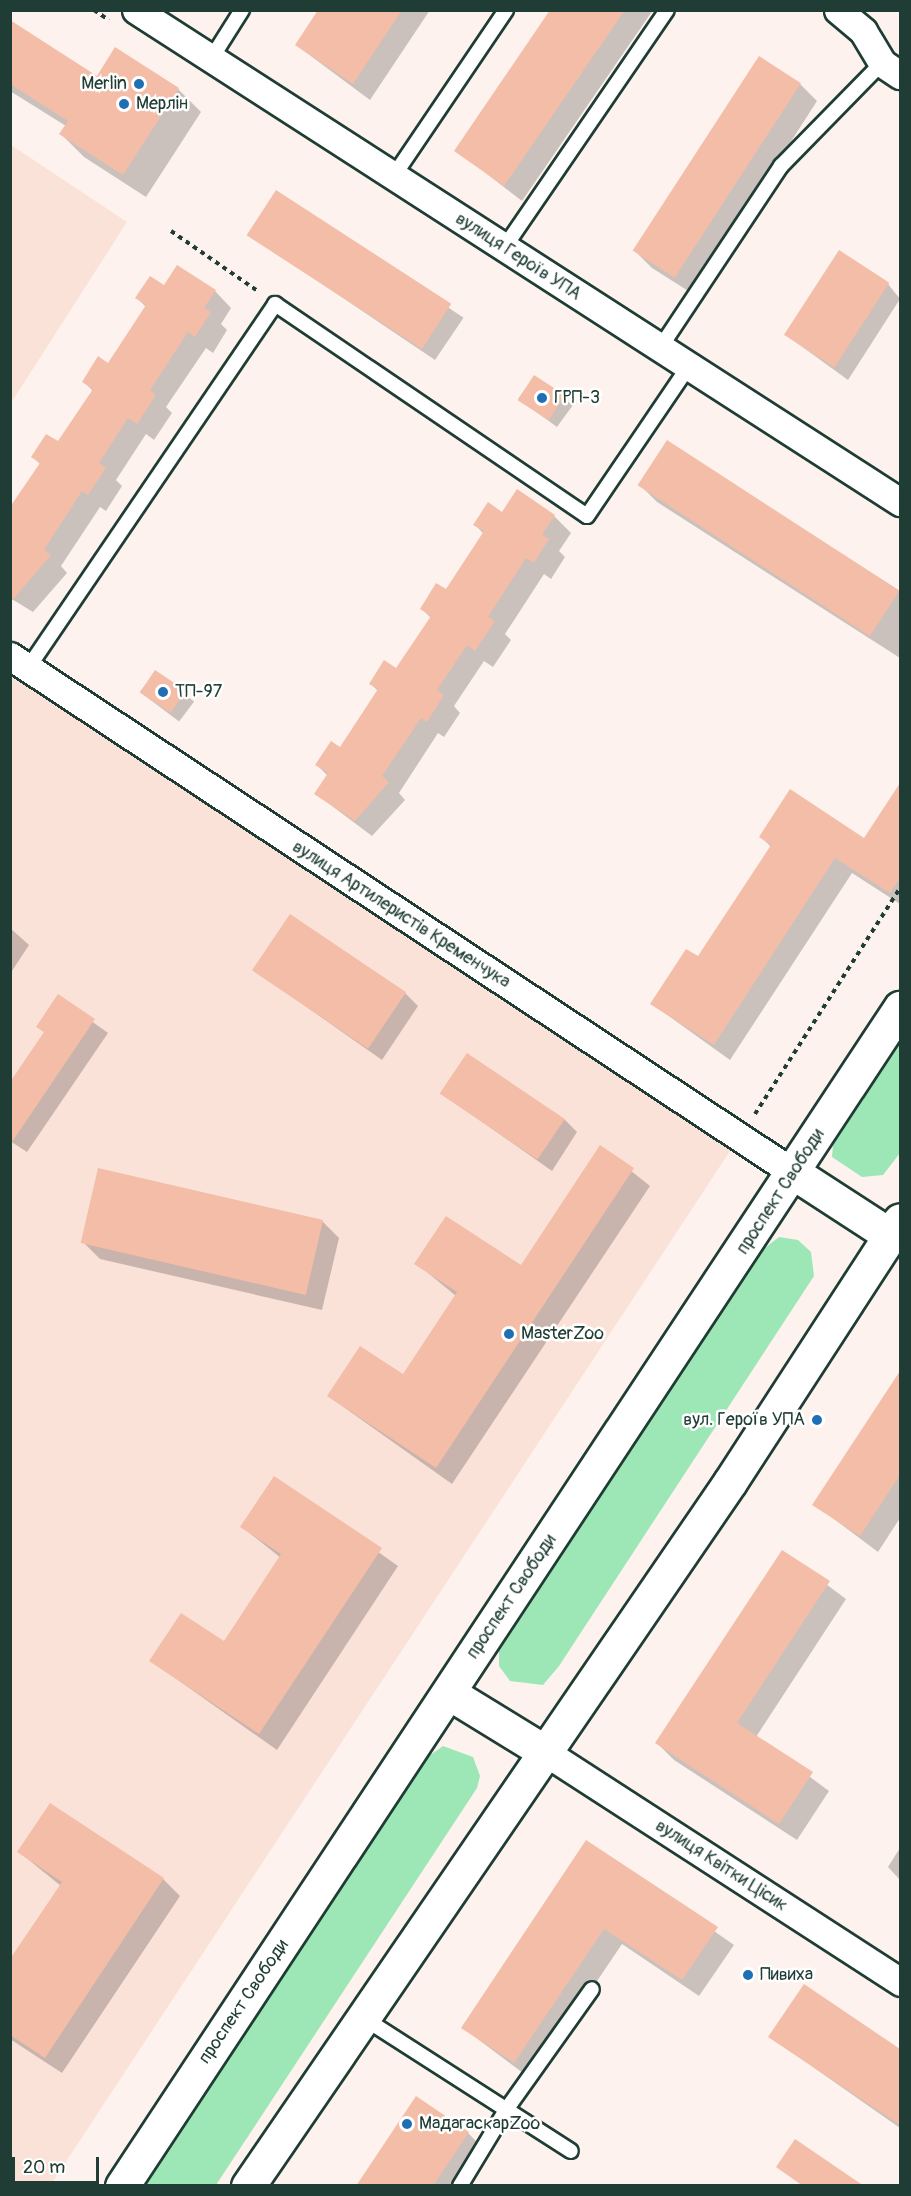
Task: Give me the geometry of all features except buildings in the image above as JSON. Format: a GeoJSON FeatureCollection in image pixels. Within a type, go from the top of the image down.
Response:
{"type":"FeatureCollection","features":[{"type":"Feature","properties":{"kind":"highway","name":"проспект Свободи"},"geometry":{"type":"LineString","coordinates":[[122,2186],[794,1173],[900,1008]]}},
{"type":"Feature","properties":{"kind":"highway"},"geometry":{"type":"LineString","coordinates":[[249,2186],[542,1750],[730,1482],[897,1233],[794,1173]]}},
{"type":"Feature","properties":{"kind":"highway"},"geometry":{"type":"LineString","coordinates":[[449,1693],[542,1750]]}},
{"type":"Feature","properties":{"kind":"street","name":"вулиця Героїв УПА"},"geometry":{"type":"LineString","coordinates":[[136,10],[900,502]]}},
{"type":"Feature","properties":{"kind":"street"},"geometry":{"type":"LineString","coordinates":[[838,10],[863,31],[891,69]]}},
{"type":"Feature","properties":{"kind":"street","name":"вулиця Артилеристів Кременчука"},"geometry":{"type":"LineString","coordinates":[[19,662],[739,1139],[794,1173]]}},
{"type":"Feature","properties":{"kind":"street","name":"вулиця Квітки Цісик"},"geometry":{"type":"LineString","coordinates":[[542,1750],[900,1982]]}},
{"type":"Feature","properties":{"kind":"lane"},"geometry":{"type":"LineString","coordinates":[[211,59],[242,10]]}},
{"type":"Feature","properties":{"kind":"lane"},"geometry":{"type":"LineString","coordinates":[[393,177],[506,10]]}},
{"type":"Feature","properties":{"kind":"lane"},"geometry":{"type":"LineString","coordinates":[[504,248],[667,10]]}},
{"type":"Feature","properties":{"kind":"lane"},"geometry":{"type":"LineString","coordinates":[[660,348],[782,166],[891,69]]}},
{"type":"Feature","properties":{"kind":"lane"},"geometry":{"type":"LineString","coordinates":[[19,662],[275,304],[587,516],[689,366]]}},
{"type":"Feature","properties":{"kind":"lane"},"geometry":{"type":"LineString","coordinates":[[460,2186],[506,2110],[592,1989]]}},
{"type":"Feature","properties":{"kind":"lane"},"geometry":{"type":"LineString","coordinates":[[362,2017],[571,2151]]}},
{"type":"Feature","properties":{"kind":"path"},"geometry":{"type":"LineString","coordinates":[[171,231],[275,304]]}},
{"type":"Feature","properties":{"kind":"path"},"geometry":{"type":"LineString","coordinates":[[739,1139],[900,888]]}},
{"type":"Feature","properties":{"kind":"shaded area"},"geometry":{"type":"Polygon","coordinates":[[[11,145],[127,222],[11,403],[11,145]]]}},
{"type":"Feature","properties":{"kind":"shaded area"},"geometry":{"type":"Polygon","coordinates":[[[10,655],[732,1148],[50,2186],[10,2185],[10,655]]]}},
{"type":"Feature","properties":{"kind":"green space"},"geometry":{"type":"Polygon","coordinates":[[[900,1044],[900,1153],[883,1175],[862,1177],[832,1157],[833,1145],[900,1044]]]}},
{"type":"Feature","properties":{"kind":"green space"},"geometry":{"type":"Polygon","coordinates":[[[779,1237],[798,1240],[811,1252],[814,1276],[559,1666],[543,1685],[510,1681],[499,1666],[499,1651],[761,1251],[779,1237]]]}},
{"type":"Feature","properties":{"kind":"green space"},"geometry":{"type":"Polygon","coordinates":[[[443,1746],[473,1757],[480,1776],[477,1788],[216,2185],[144,2185],[429,1756],[443,1746]]]}},
{"type":"Feature","properties":{"kind":"place","name":"Merlin"},"geometry":{"type":"Point","coordinates":[139,84]}},
{"type":"Feature","properties":{"kind":"place","name":"Мерлін"},"geometry":{"type":"Point","coordinates":[124,104]}},
{"type":"Feature","properties":{"kind":"place","name":"ГРП-3"},"geometry":{"type":"Point","coordinates":[542,398]}},
{"type":"Feature","properties":{"kind":"place","name":"ТП-97"},"geometry":{"type":"Point","coordinates":[163,692]}},
{"type":"Feature","properties":{"kind":"place","name":"MasterZoo"},"geometry":{"type":"Point","coordinates":[509,1334]}},
{"type":"Feature","properties":{"kind":"place","name":"вул. Героїв УПА"},"geometry":{"type":"Point","coordinates":[817,1420]}},
{"type":"Feature","properties":{"kind":"place","name":"Пивиха"},"geometry":{"type":"Point","coordinates":[748,1975]}},
{"type":"Feature","properties":{"kind":"place","name":"МадагаскарZoo"},"geometry":{"type":"Point","coordinates":[407,2124]}}]}
